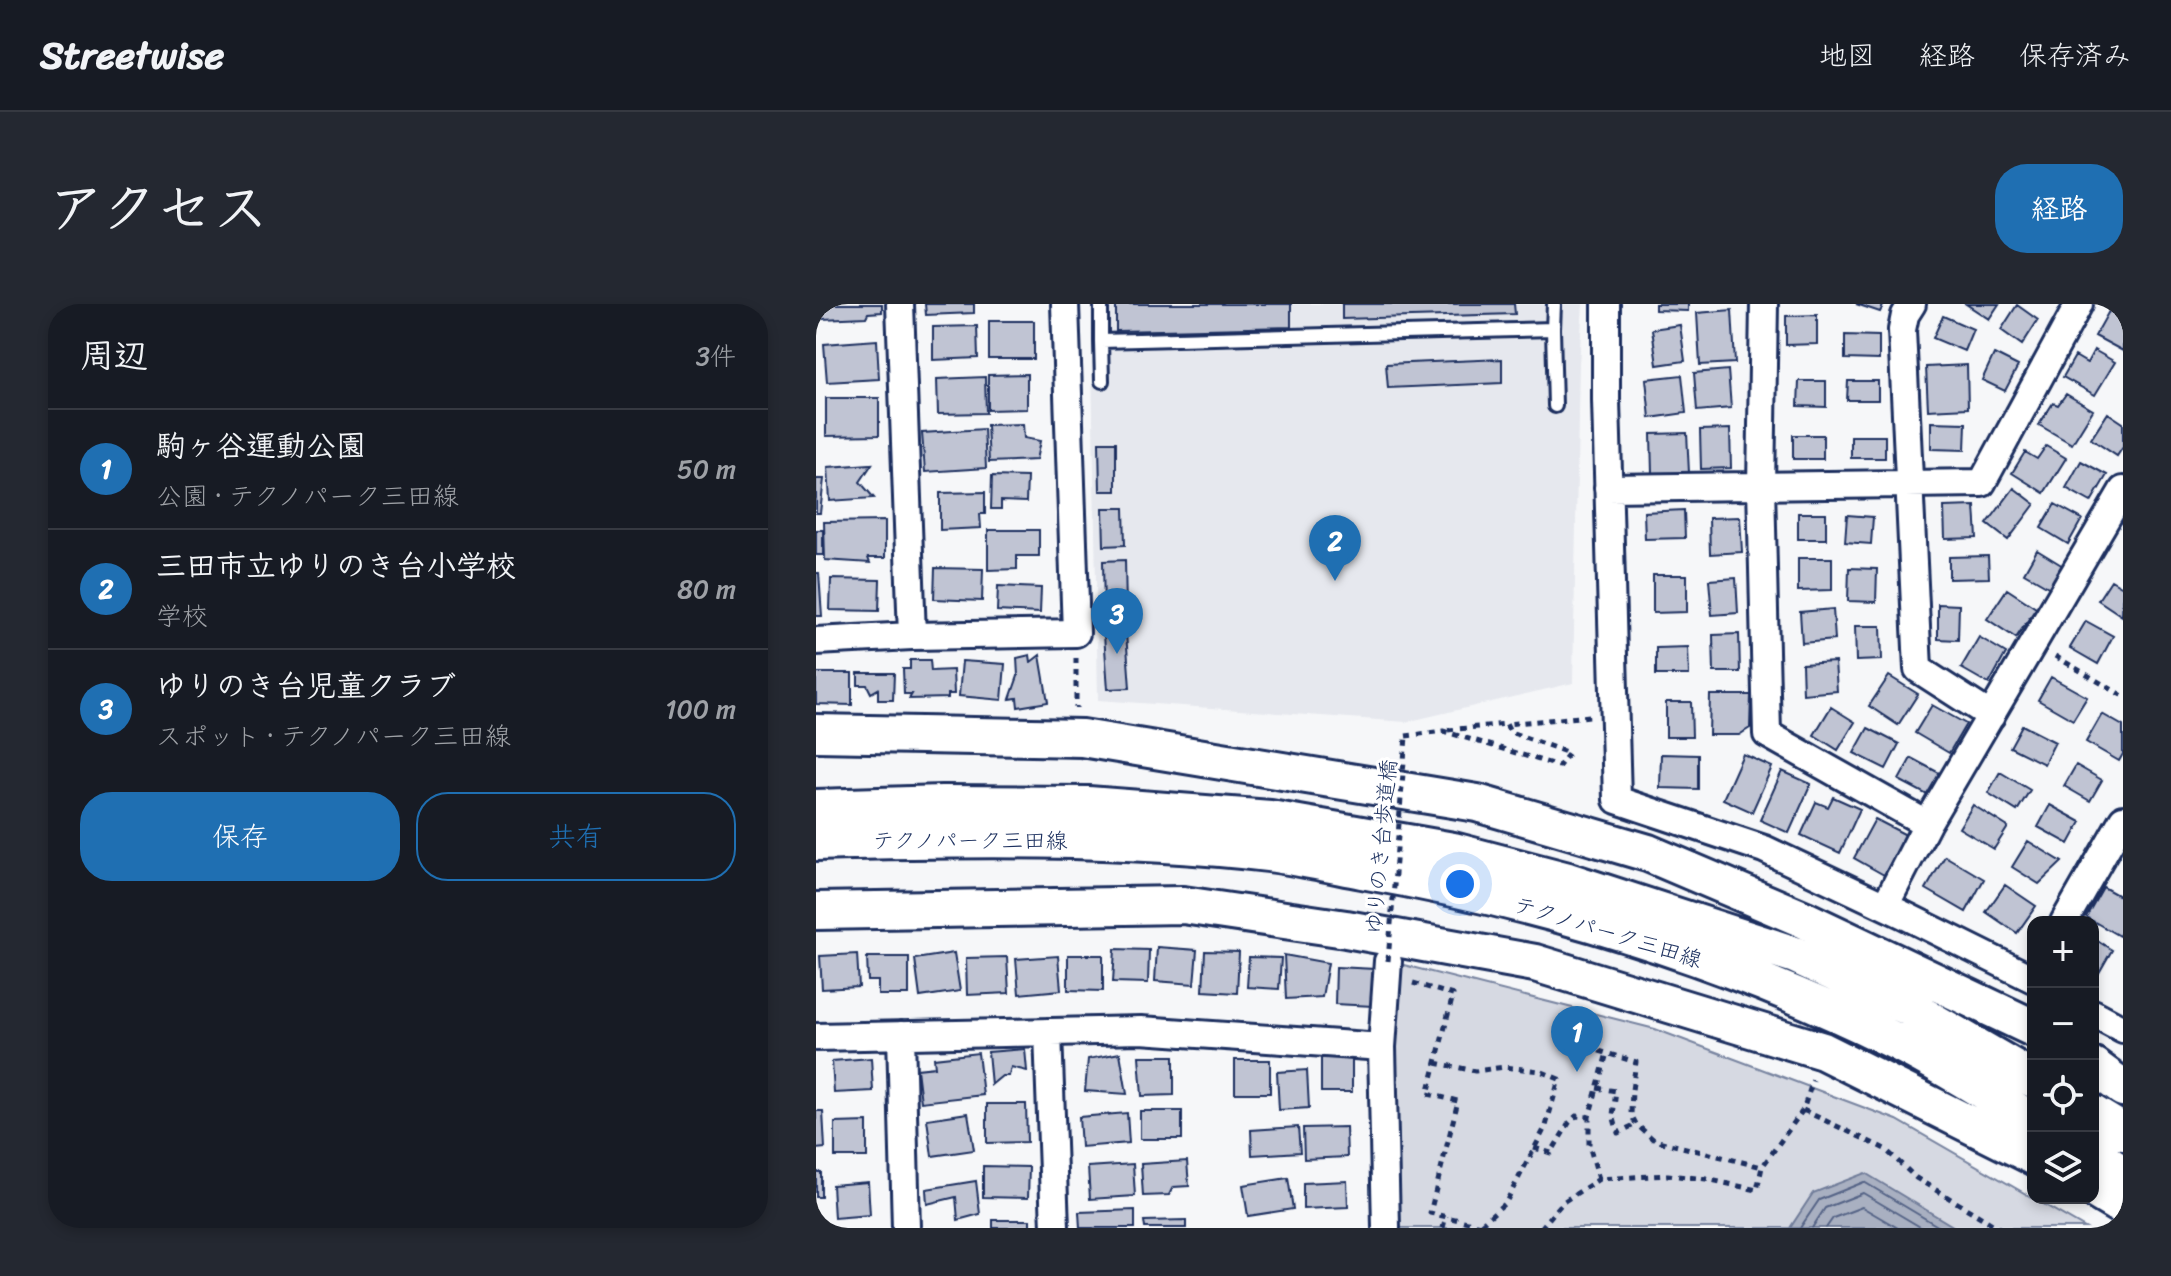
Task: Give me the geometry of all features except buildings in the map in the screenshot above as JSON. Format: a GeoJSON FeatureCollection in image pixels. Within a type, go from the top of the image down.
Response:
{"type":"FeatureCollection","features":[{"type":"Feature","properties":{"kind":"main road"},"geometry":{"type":"LineString","coordinates":[[816,733],[1082,738],[1477,803],[1648,853],[1803,919],[2027,1025]]}},
{"type":"Feature","properties":{"kind":"main road","name":"テクノパーク三田線"},"geometry":{"type":"LineString","coordinates":[[816,808],[942,804],[1088,805],[1270,819],[1453,851],[1568,881],[1795,955],[1908,1007],[2027,1076]]}},
{"type":"Feature","properties":{"kind":"main road","name":"テクノパーク三田線"},"geometry":{"type":"LineString","coordinates":[[816,842],[941,838],[1083,840],[1269,853],[1445,885],[1658,943],[1777,990],[1891,1038],[2027,1117]]}},
{"type":"Feature","properties":{"kind":"main road"},"geometry":{"type":"LineString","coordinates":[[816,911],[1183,905],[1346,929],[1535,963],[1823,1051],[2027,1153]]}},
{"type":"Feature","properties":{"kind":"main road"},"geometry":{"type":"LineString","coordinates":[[2099,1070],[2123,1088]]}},
{"type":"Feature","properties":{"kind":"main road"},"geometry":{"type":"LineString","coordinates":[[2099,1118],[2123,1132]]}},
{"type":"Feature","properties":{"kind":"main road"},"geometry":{"type":"LineString","coordinates":[[2099,1159],[2123,1174]]}},
{"type":"Feature","properties":{"kind":"main road"},"geometry":{"type":"LineString","coordinates":[[2099,1193],[2123,1207]]}},
{"type":"Feature","properties":{"kind":"street"},"geometry":{"type":"LineString","coordinates":[[900,304],[912,636]]}},
{"type":"Feature","properties":{"kind":"street"},"geometry":{"type":"LineString","coordinates":[[816,641],[1076,633],[1065,304]]}},
{"type":"Feature","properties":{"kind":"street"},"geometry":{"type":"LineString","coordinates":[[1606,304],[1617,800],[1764,849],[2027,976]]}},
{"type":"Feature","properties":{"kind":"street"},"geometry":{"type":"LineString","coordinates":[[1764,304],[1761,486],[1767,734],[1927,824]]}},
{"type":"Feature","properties":{"kind":"street"},"geometry":{"type":"LineString","coordinates":[[1912,304],[1905,315],[1902,330],[1918,669],[1991,716]]}},
{"type":"Feature","properties":{"kind":"street"},"geometry":{"type":"LineString","coordinates":[[1608,488],[1982,483],[2079,304]]}},
{"type":"Feature","properties":{"kind":"street"},"geometry":{"type":"LineString","coordinates":[[1885,906],[1927,824],[2123,490]]}},
{"type":"Feature","properties":{"kind":"street"},"geometry":{"type":"LineString","coordinates":[[2067,916],[2123,819]]}},
{"type":"Feature","properties":{"kind":"street"},"geometry":{"type":"LineString","coordinates":[[1386,1228],[1382,1047],[1388,968]]}},
{"type":"Feature","properties":{"kind":"street"},"geometry":{"type":"LineString","coordinates":[[2099,1016],[2123,1029]]}},
{"type":"Feature","properties":{"kind":"street"},"geometry":{"type":"LineString","coordinates":[[816,1037],[1141,1030],[1382,1047]]}},
{"type":"Feature","properties":{"kind":"street"},"geometry":{"type":"LineString","coordinates":[[1048,1032],[1055,1228]]}},
{"type":"Feature","properties":{"kind":"street"},"geometry":{"type":"LineString","coordinates":[[901,1035],[906,1228]]}},
{"type":"Feature","properties":{"kind":"lane"},"geometry":{"type":"LineString","coordinates":[[1101,304],[1102,381]]}},
{"type":"Feature","properties":{"kind":"lane"},"geometry":{"type":"LineString","coordinates":[[1554,304],[1555,406]]}},
{"type":"Feature","properties":{"kind":"lane"},"geometry":{"type":"LineString","coordinates":[[1101,341],[1553,329]]}},
{"type":"Feature","properties":{"kind":"path"},"geometry":{"type":"LineString","coordinates":[[1076,633],[1076,719]]}},
{"type":"Feature","properties":{"kind":"path"},"geometry":{"type":"LineString","coordinates":[[2034,643],[2123,696]]}},
{"type":"Feature","properties":{"kind":"path"},"geometry":{"type":"LineString","coordinates":[[1443,731],[1614,713]]}},
{"type":"Feature","properties":{"kind":"path"},"geometry":{"type":"LineString","coordinates":[[1443,731],[1559,766],[1569,753],[1510,732],[1506,724]]}},
{"type":"Feature","properties":{"kind":"path","name":"ゆりのき台歩道橋"},"geometry":{"type":"LineString","coordinates":[[1388,968],[1406,736],[1443,731]]}},
{"type":"Feature","properties":{"kind":"path"},"geometry":{"type":"LineString","coordinates":[[1388,968],[1453,995],[1428,1094],[1458,1101],[1430,1213],[1493,1228]]}},
{"type":"Feature","properties":{"kind":"path"},"geometry":{"type":"LineString","coordinates":[[1576,1044],[1636,1062],[1631,1114],[1636,1124],[1654,1140],[1762,1167]]}},
{"type":"Feature","properties":{"kind":"path"},"geometry":{"type":"LineString","coordinates":[[1599,1179],[1589,1145],[1589,1117],[1607,1053]]}},
{"type":"Feature","properties":{"kind":"path"},"geometry":{"type":"LineString","coordinates":[[1436,1063],[1475,1071],[1505,1067],[1540,1071],[1559,1079],[1546,1126],[1506,1202],[1480,1225]]}},
{"type":"Feature","properties":{"kind":"path"},"geometry":{"type":"LineString","coordinates":[[1597,1088],[1616,1091],[1613,1115],[1618,1133],[1636,1124]]}},
{"type":"Feature","properties":{"kind":"path"},"geometry":{"type":"LineString","coordinates":[[1541,1228],[1563,1202],[1599,1179],[1668,1175],[1757,1190],[1762,1167],[1803,1110],[1885,1149],[1916,1178],[1999,1228]]}},
{"type":"Feature","properties":{"kind":"path"},"geometry":{"type":"LineString","coordinates":[[1534,1148],[1551,1153],[1576,1116],[1589,1117]]}},
{"type":"Feature","properties":{"kind":"path"},"geometry":{"type":"LineString","coordinates":[[1443,1228],[1446,1216]]}},
{"type":"Feature","properties":{"kind":"shaded area"},"geometry":{"type":"Polygon","coordinates":[[[1091,304],[1583,304],[1579,364],[1573,683],[1406,722],[1098,700],[1091,304]]]}},
{"type":"Feature","properties":{"kind":"shaded area"},"geometry":{"type":"Polygon","coordinates":[[[1388,961],[1655,1029],[1897,1120],[2027,1195],[2027,1204],[2043,1204],[2085,1228],[1386,1228],[1388,961]]]}},
{"type":"Feature","properties":{"kind":"water"},"geometry":{"type":"Polygon","coordinates":[[[1865,1173],[1956,1228],[1790,1228],[1813,1193],[1865,1173]]]}},
{"type":"Feature","properties":{"kind":"place","name":"三田市立ゆりのき台小学校"},"geometry":{"type":"Point","coordinates":[1335,581]}},
{"type":"Feature","properties":{"kind":"place","name":"ゆりのき台児童クラブ"},"geometry":{"type":"Point","coordinates":[1117,654]}},
{"type":"Feature","properties":{"kind":"place","name":"駒ヶ谷運動公園"},"geometry":{"type":"Point","coordinates":[1577,1072]}}]}
